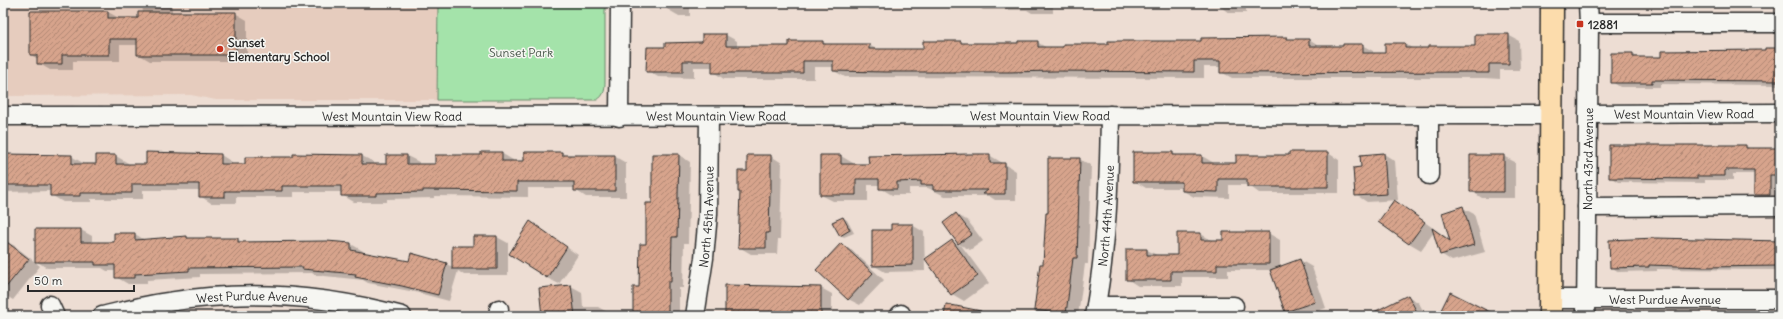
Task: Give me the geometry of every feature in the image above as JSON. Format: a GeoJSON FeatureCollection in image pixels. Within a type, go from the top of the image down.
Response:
{"type":"FeatureCollection","features":[{"type":"Feature","properties":{"kind":"main road"},"geometry":{"type":"LineString","coordinates":[[1550,307],[1552,3]]}},
{"type":"Feature","properties":{"kind":"street"},"geometry":{"type":"LineString","coordinates":[[619,117],[620,3]]}},
{"type":"Feature","properties":{"kind":"street","name":"North 43rd Avenue"},"geometry":{"type":"LineString","coordinates":[[1586,316],[1588,3]]}},
{"type":"Feature","properties":{"kind":"street"},"geometry":{"type":"LineString","coordinates":[[1589,23],[1780,23]]}},
{"type":"Feature","properties":{"kind":"street","name":"West Mountain View Road"},"geometry":{"type":"LineString","coordinates":[[1588,114],[1780,113]]}},
{"type":"Feature","properties":{"kind":"street","name":"North 44th Avenue"},"geometry":{"type":"LineString","coordinates":[[1095,311],[1107,225],[1110,115]]}},
{"type":"Feature","properties":{"kind":"street"},"geometry":{"type":"LineString","coordinates":[[1429,115],[1429,175]]}},
{"type":"Feature","properties":{"kind":"street","name":"West Mountain View Road"},"geometry":{"type":"LineString","coordinates":[[3,116],[1552,116]]}},
{"type":"Feature","properties":{"kind":"street","name":"North 45th Avenue"},"geometry":{"type":"LineString","coordinates":[[695,316],[704,258],[708,214],[709,116]]}},
{"type":"Feature","properties":{"kind":"street"},"geometry":{"type":"LineString","coordinates":[[1587,207],[1780,206]]}},
{"type":"Feature","properties":{"kind":"street","name":"West Purdue Avenue"},"geometry":{"type":"LineString","coordinates":[[102,316],[167,302],[244,294],[290,295],[333,300],[402,316]]}},
{"type":"Feature","properties":{"kind":"street","name":"West Purdue Avenue"},"geometry":{"type":"LineString","coordinates":[[1550,307],[1586,298],[1780,299]]}},
{"type":"Feature","properties":{"kind":"street"},"geometry":{"type":"LineString","coordinates":[[1095,311],[1234,306]]}},
{"type":"Feature","properties":{"kind":"shaded area","name":"Sunset Elementary School"},"geometry":{"type":"Polygon","coordinates":[[[3,3],[438,3],[437,100],[216,100],[191,95],[3,96],[3,3]]]}},
{"type":"Feature","properties":{"kind":"green space","name":"Sunset Park"},"geometry":{"type":"Polygon","coordinates":[[[438,3],[605,3],[605,89],[603,94],[597,100],[437,100],[438,3]]]}},
{"type":"Feature","properties":{"kind":"building"},"geometry":{"type":"Polygon","coordinates":[[[30,11],[108,11],[108,18],[138,18],[138,12],[236,12],[236,55],[137,55],[137,39],[109,39],[109,55],[62,55],[62,64],[37,64],[37,55],[30,55],[30,11]]]}},
{"type":"Feature","properties":{"kind":"building"},"geometry":{"type":"Polygon","coordinates":[[[702,34],[726,34],[726,46],[789,46],[789,41],[823,41],[823,44],[869,44],[869,49],[923,49],[923,41],[1018,43],[1018,41],[1038,41],[1038,47],[1063,47],[1063,44],[1108,44],[1108,41],[1201,41],[1201,38],[1287,37],[1287,39],[1309,39],[1309,46],[1343,46],[1343,44],[1363,44],[1363,53],[1385,53],[1385,43],[1405,43],[1405,48],[1428,48],[1428,46],[1475,46],[1475,34],[1509,34],[1509,64],[1489,64],[1489,73],[1220,73],[1220,61],[1194,61],[1194,72],[885,72],[833,71],[833,61],[803,61],[803,73],[712,73],[712,61],[683,61],[683,72],[646,72],[647,47],[665,47],[665,43],[702,42],[702,34]]]}},
{"type":"Feature","properties":{"kind":"building"},"geometry":{"type":"Polygon","coordinates":[[[1765,48],[1780,48],[1780,81],[1652,80],[1652,83],[1611,83],[1611,53],[1633,53],[1633,57],[1661,57],[1661,51],[1765,50],[1765,48]]]}},
{"type":"Feature","properties":{"kind":"building"},"geometry":{"type":"Polygon","coordinates":[[[1609,145],[1746,145],[1746,148],[1780,148],[1780,175],[1770,175],[1770,195],[1754,195],[1754,170],[1725,170],[1725,176],[1697,176],[1697,179],[1609,178],[1609,145]]]}},
{"type":"Feature","properties":{"kind":"building"},"geometry":{"type":"Polygon","coordinates":[[[146,152],[221,154],[221,164],[245,164],[245,157],[293,157],[293,154],[362,155],[362,164],[386,164],[386,155],[407,155],[407,164],[435,164],[435,155],[481,155],[481,152],[502,152],[502,161],[524,161],[524,152],[562,152],[562,155],[615,155],[615,191],[574,191],[574,182],[517,182],[517,191],[423,190],[423,192],[376,193],[376,196],[341,196],[341,186],[282,186],[282,191],[225,191],[225,197],[199,197],[199,184],[132,184],[132,193],[80,193],[80,196],[50,196],[50,185],[6,185],[6,177],[3,177],[3,154],[72,155],[72,164],[96,164],[96,155],[116,155],[116,164],[146,164],[146,152]]]}},
{"type":"Feature","properties":{"kind":"building"},"geometry":{"type":"Polygon","coordinates":[[[1133,152],[1173,152],[1173,155],[1202,155],[1202,163],[1236,163],[1236,155],[1289,155],[1289,152],[1328,152],[1328,187],[1247,187],[1247,179],[1218,179],[1218,192],[1182,191],[1182,182],[1133,182],[1133,152]]]}},
{"type":"Feature","properties":{"kind":"building"},"geometry":{"type":"Polygon","coordinates":[[[1384,153],[1387,194],[1355,196],[1353,168],[1361,167],[1360,155],[1384,153]]]}},
{"type":"Feature","properties":{"kind":"building"},"geometry":{"type":"Polygon","coordinates":[[[652,154],[679,154],[677,237],[672,237],[671,282],[668,282],[668,316],[633,316],[633,287],[639,287],[640,244],[646,244],[646,203],[652,203],[652,154]]]}},
{"type":"Feature","properties":{"kind":"building"},"geometry":{"type":"Polygon","coordinates":[[[990,154],[990,163],[1005,163],[1005,194],[983,194],[988,190],[933,190],[933,185],[921,185],[921,181],[897,182],[897,189],[879,189],[879,179],[856,179],[856,195],[820,195],[820,155],[841,155],[841,164],[869,164],[868,156],[990,154]]]}},
{"type":"Feature","properties":{"kind":"building"},"geometry":{"type":"Polygon","coordinates":[[[747,155],[771,155],[769,233],[766,233],[766,248],[738,248],[740,192],[738,192],[738,171],[747,171],[747,155]]]}},
{"type":"Feature","properties":{"kind":"building"},"geometry":{"type":"Polygon","coordinates":[[[1470,155],[1504,155],[1504,192],[1470,192],[1470,155]]]}},
{"type":"Feature","properties":{"kind":"building"},"geometry":{"type":"Polygon","coordinates":[[[1048,158],[1080,158],[1077,258],[1073,258],[1066,314],[1034,310],[1040,264],[1043,264],[1046,213],[1048,213],[1048,158]]]}},
{"type":"Feature","properties":{"kind":"building"},"geometry":{"type":"Polygon","coordinates":[[[1394,200],[1425,222],[1409,244],[1378,222],[1394,200]]]}},
{"type":"Feature","properties":{"kind":"building"},"geometry":{"type":"Polygon","coordinates":[[[1463,206],[1474,245],[1440,255],[1432,228],[1450,241],[1442,213],[1463,206]]]}},
{"type":"Feature","properties":{"kind":"building"},"geometry":{"type":"Polygon","coordinates":[[[956,213],[972,234],[958,244],[943,223],[956,213]]]}},
{"type":"Feature","properties":{"kind":"building"},"geometry":{"type":"Polygon","coordinates":[[[843,217],[850,230],[840,236],[832,222],[843,217]]]}},
{"type":"Feature","properties":{"kind":"building"},"geometry":{"type":"Polygon","coordinates":[[[530,221],[567,247],[547,278],[509,254],[530,221]]]}},
{"type":"Feature","properties":{"kind":"building"},"geometry":{"type":"Polygon","coordinates":[[[891,224],[913,224],[913,265],[872,266],[872,230],[891,230],[891,224]]]}},
{"type":"Feature","properties":{"kind":"building"},"geometry":{"type":"Polygon","coordinates":[[[35,229],[81,229],[81,242],[114,242],[114,233],[135,233],[135,240],[187,236],[187,238],[238,238],[238,242],[327,241],[351,243],[351,250],[409,261],[411,253],[447,263],[438,295],[355,277],[356,274],[302,269],[303,267],[189,268],[189,271],[135,274],[135,278],[115,278],[115,265],[95,265],[95,262],[35,262],[35,229]]]}},
{"type":"Feature","properties":{"kind":"building"},"geometry":{"type":"Polygon","coordinates":[[[1223,232],[1269,232],[1269,264],[1217,264],[1217,271],[1171,271],[1171,280],[1126,280],[1126,249],[1147,249],[1147,255],[1177,255],[1177,233],[1201,233],[1201,240],[1223,240],[1223,232]]]}},
{"type":"Feature","properties":{"kind":"building"},"geometry":{"type":"Polygon","coordinates":[[[473,236],[497,236],[497,269],[452,269],[452,246],[473,246],[473,236]]]}},
{"type":"Feature","properties":{"kind":"building"},"geometry":{"type":"Polygon","coordinates":[[[1656,238],[1780,241],[1780,266],[1704,267],[1649,265],[1649,267],[1610,268],[1609,240],[1656,238]]]}},
{"type":"Feature","properties":{"kind":"building"},"geometry":{"type":"Polygon","coordinates":[[[3,239],[29,259],[3,291],[3,239]]]}},
{"type":"Feature","properties":{"kind":"building"},"geometry":{"type":"Polygon","coordinates":[[[952,240],[978,276],[951,295],[925,259],[952,240]]]}},
{"type":"Feature","properties":{"kind":"building"},"geometry":{"type":"Polygon","coordinates":[[[841,243],[873,273],[848,300],[816,270],[841,243]]]}},
{"type":"Feature","properties":{"kind":"building"},"geometry":{"type":"Polygon","coordinates":[[[1300,259],[1315,302],[1285,312],[1270,270],[1300,259]]]}},
{"type":"Feature","properties":{"kind":"building"},"geometry":{"type":"Polygon","coordinates":[[[571,285],[575,316],[542,316],[539,288],[571,285]]]}},
{"type":"Feature","properties":{"kind":"building"},"geometry":{"type":"Polygon","coordinates":[[[725,285],[821,287],[821,316],[725,316],[725,285]]]}},
{"type":"Feature","properties":{"kind":"building"},"geometry":{"type":"Polygon","coordinates":[[[1450,292],[1498,316],[1438,316],[1450,292]]]}},
{"type":"Feature","properties":{"kind":"building"},"geometry":{"type":"Polygon","coordinates":[[[1408,295],[1419,316],[1366,316],[1408,295]]]}},
{"type":"Feature","properties":{"kind":"building"},"geometry":{"type":"Polygon","coordinates":[[[946,304],[981,311],[981,316],[944,316],[946,304]]]}},
{"type":"Feature","properties":{"kind":"place","name":"12881"},"geometry":{"type":"Point","coordinates":[1580,24]}},
{"type":"Feature","properties":{"kind":"place","name":"Sunset Elementary School"},"geometry":{"type":"Point","coordinates":[220,49]}}]}
